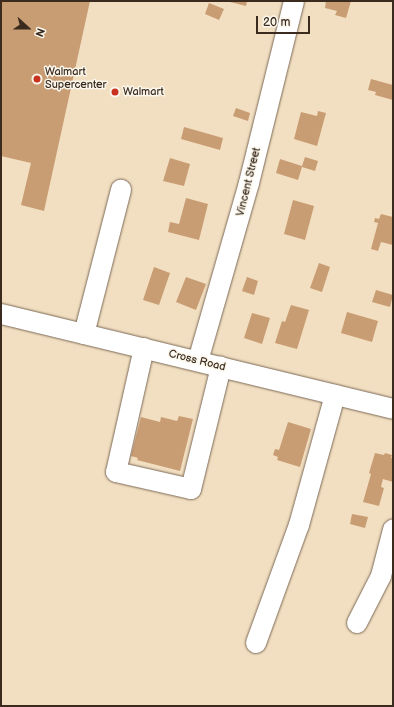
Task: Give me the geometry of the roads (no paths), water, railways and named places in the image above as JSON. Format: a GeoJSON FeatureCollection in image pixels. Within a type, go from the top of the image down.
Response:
{"type":"FeatureCollection","features":[{"type":"Feature","properties":{"kind":"street","name":"Vincent Street"},"geometry":{"type":"LineString","coordinates":[[198,362],[249,183],[294,1]]}},
{"type":"Feature","properties":{"kind":"street"},"geometry":{"type":"LineString","coordinates":[[84,334],[121,190]]}},
{"type":"Feature","properties":{"kind":"street","name":"Cross Road"},"geometry":{"type":"LineString","coordinates":[[1,314],[393,409]]}},
{"type":"Feature","properties":{"kind":"street"},"geometry":{"type":"LineString","coordinates":[[144,348],[116,472],[191,489],[221,367]]}},
{"type":"Feature","properties":{"kind":"street"},"geometry":{"type":"LineString","coordinates":[[256,643],[299,525],[335,395]]}},
{"type":"Feature","properties":{"kind":"street"},"geometry":{"type":"LineString","coordinates":[[357,623],[386,584],[393,531]]}},
{"type":"Feature","properties":{"kind":"place","name":"Walmart Supercenter"},"geometry":{"type":"Point","coordinates":[37,79]}},
{"type":"Feature","properties":{"kind":"place","name":"Walmart"},"geometry":{"type":"Point","coordinates":[115,92]}}]}
